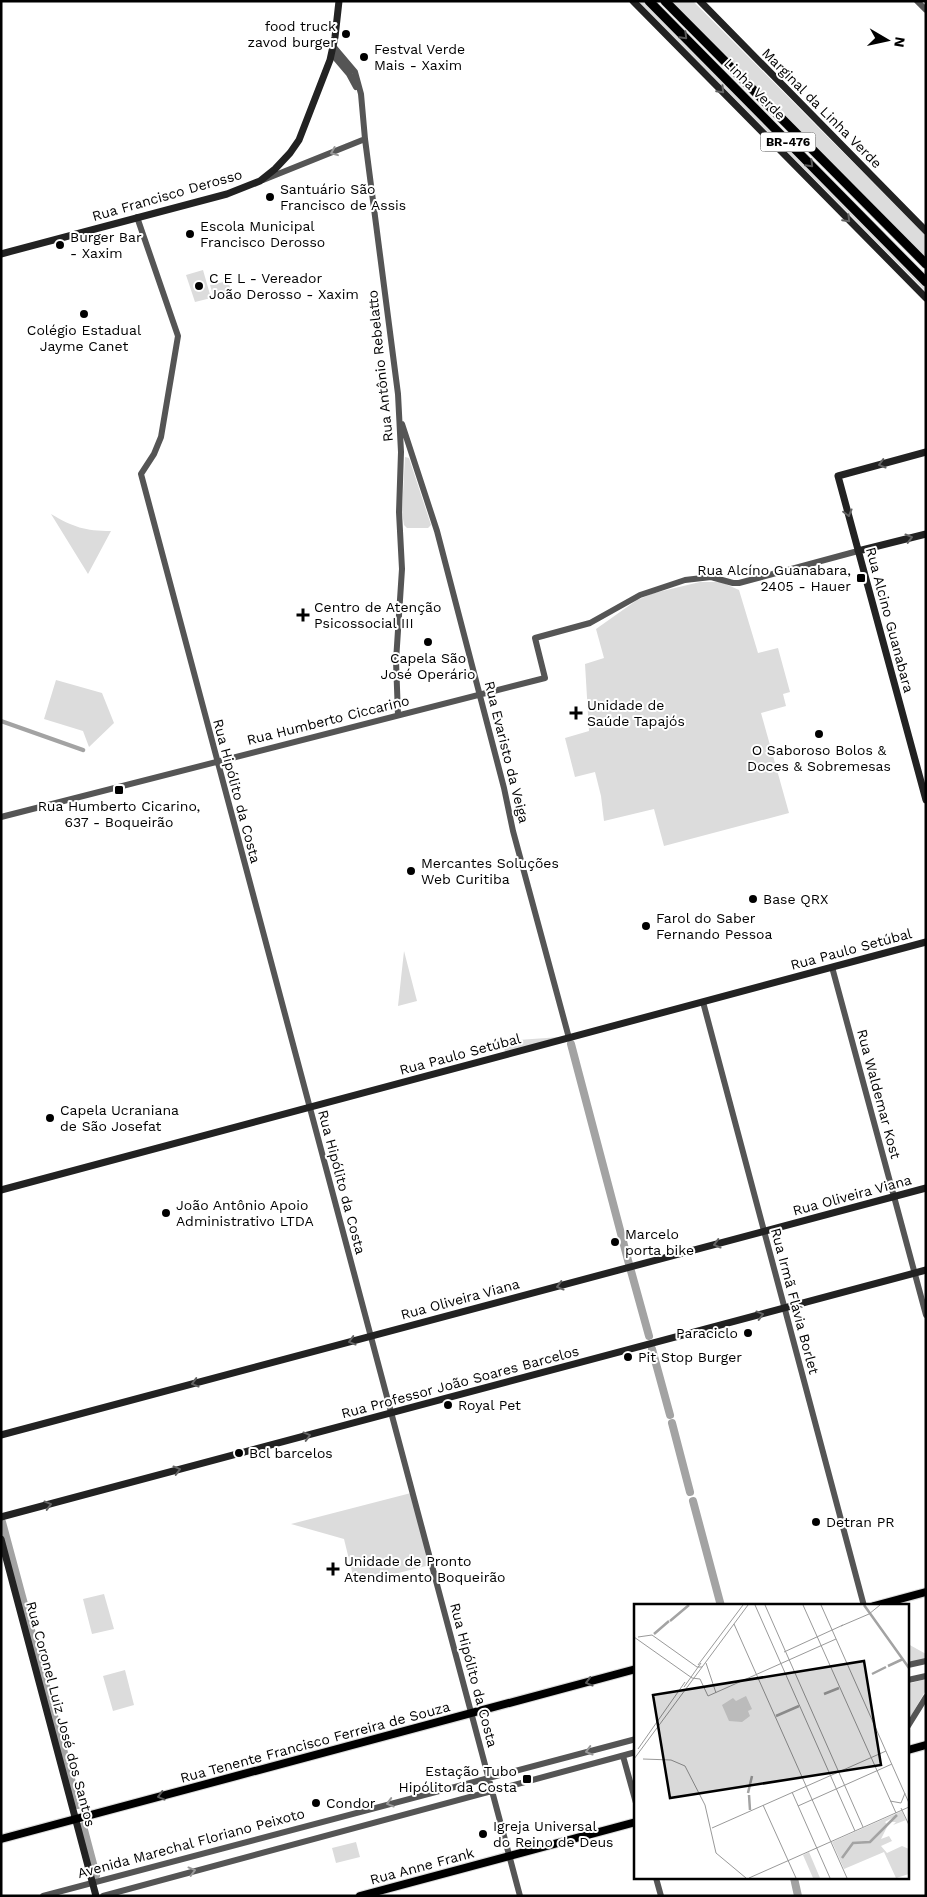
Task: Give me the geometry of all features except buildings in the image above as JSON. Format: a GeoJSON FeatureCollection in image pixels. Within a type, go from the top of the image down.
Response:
{"type":"FeatureCollection","features":[{"type":"Feature","properties":{"kind":"highway","name":"Linha Verde"},"geometry":{"type":"LineString","coordinates":[[649,1],[926,282]]}},
{"type":"Feature","properties":{"kind":"highway","name":"Linha Verde"},"geometry":{"type":"LineString","coordinates":[[665,1],[926,264]]}},
{"type":"Feature","properties":{"kind":"main road","name":"Rua Francisco Derosso"},"geometry":{"type":"LineString","coordinates":[[1,254],[227,194],[260,181],[275,169],[299,140],[333,50],[339,1]]}},
{"type":"Feature","properties":{"kind":"main road"},"geometry":{"type":"LineString","coordinates":[[633,1],[926,298]]}},
{"type":"Feature","properties":{"kind":"main road","name":"Marginal da Linha Verde"},"geometry":{"type":"LineString","coordinates":[[700,1],[926,231]]}},
{"type":"Feature","properties":{"kind":"main road","name":"Rua Alcino Guanabara"},"geometry":{"type":"LineString","coordinates":[[926,452],[838,476],[926,800]]}},
{"type":"Feature","properties":{"kind":"main road"},"geometry":{"type":"LineString","coordinates":[[858,551],[926,534]]}},
{"type":"Feature","properties":{"kind":"main road","name":"Rua Paulo Setúbal"},"geometry":{"type":"LineString","coordinates":[[1,1190],[926,942]]}},
{"type":"Feature","properties":{"kind":"main road","name":"Rua Oliveira Viana"},"geometry":{"type":"LineString","coordinates":[[1,1435],[926,1188]]}},
{"type":"Feature","properties":{"kind":"main road","name":"Rua Professor João Soares Barcelos"},"geometry":{"type":"LineString","coordinates":[[1,1517],[926,1270]]}},
{"type":"Feature","properties":{"kind":"main road","name":"Rua Coronel Luiz José dos Santos"},"geometry":{"type":"LineString","coordinates":[[1,1539],[96,1896]]}},
{"type":"Feature","properties":{"kind":"main road"},"geometry":{"type":"LineString","coordinates":[[881,1604],[926,1592]]}},
{"type":"Feature","properties":{"kind":"main road","name":"Rua Tenente Francisco Ferreira de Souza"},"geometry":{"type":"LineString","coordinates":[[1,1839],[634,1670]]}},
{"type":"Feature","properties":{"kind":"main road"},"geometry":{"type":"LineString","coordinates":[[910,1749],[926,1745]]}},
{"type":"Feature","properties":{"kind":"main road","name":"Rua Anne Frank"},"geometry":{"type":"LineString","coordinates":[[360,1896],[634,1823]]}},
{"type":"Feature","properties":{"kind":"street"},"geometry":{"type":"LineString","coordinates":[[917,1],[926,10]]}},
{"type":"Feature","properties":{"kind":"street","name":"Rua Antônio Rebelatto"},"geometry":{"type":"LineString","coordinates":[[333,50],[355,72],[360,90],[400,416],[402,456],[399,522],[402,570],[396,667],[398,715]]}},
{"type":"Feature","properties":{"kind":"street"},"geometry":{"type":"LineString","coordinates":[[260,181],[366,139]]}},
{"type":"Feature","properties":{"kind":"street","name":"Rua Hipólito da Costa"},"geometry":{"type":"LineString","coordinates":[[137,217],[178,336],[161,437],[154,454],[141,474],[520,1896]]}},
{"type":"Feature","properties":{"kind":"street","name":"Rua Evaristo da Veiga"},"geometry":{"type":"LineString","coordinates":[[400,416],[437,531],[504,788],[513,831],[569,1038]]}},
{"type":"Feature","properties":{"kind":"street"},"geometry":{"type":"LineString","coordinates":[[402,456],[412,454]]}},
{"type":"Feature","properties":{"kind":"street","name":"Rua Humberto Ciccarino"},"geometry":{"type":"LineString","coordinates":[[1,817],[546,678],[535,638],[586,624],[640,594],[692,578],[711,577],[739,583],[858,551]]}},
{"type":"Feature","properties":{"kind":"street","name":"Rua Waldemar Kost"},"geometry":{"type":"LineString","coordinates":[[832,967],[926,1315]]}},
{"type":"Feature","properties":{"kind":"street","name":"Rua Irmã Flávia Borlet"},"geometry":{"type":"LineString","coordinates":[[702,1002],[863,1604]]}},
{"type":"Feature","properties":{"kind":"street"},"geometry":{"type":"LineString","coordinates":[[910,1665],[926,1661]]}},
{"type":"Feature","properties":{"kind":"street"},"geometry":{"type":"LineString","coordinates":[[910,1680],[926,1676]]}},
{"type":"Feature","properties":{"kind":"street"},"geometry":{"type":"LineString","coordinates":[[910,1723],[926,1697]]}},
{"type":"Feature","properties":{"kind":"street","name":"Avenida Marechal Floriano Peixoto"},"geometry":{"type":"LineString","coordinates":[[42,1896],[634,1740]]}},
{"type":"Feature","properties":{"kind":"street","name":"Avenida Marechal Floriano Peixoto"},"geometry":{"type":"LineString","coordinates":[[103,1896],[634,1753]]}},
{"type":"Feature","properties":{"kind":"street"},"geometry":{"type":"LineString","coordinates":[[623,1756],[634,1796]]}},
{"type":"Feature","properties":{"kind":"street"},"geometry":{"type":"LineString","coordinates":[[657,1880],[661,1896]]}},
{"type":"Feature","properties":{"kind":"shaded area"},"geometry":{"type":"Polygon","coordinates":[[[638,1],[644,1],[926,286],[926,292],[638,1]]]}},
{"type":"Feature","properties":{"kind":"shaded area"},"geometry":{"type":"Polygon","coordinates":[[[671,1],[693,1],[926,236],[926,258],[671,1]]]}},
{"type":"Feature","properties":{"kind":"shaded area","name":"C E L - Vereador João Derosso - Xaxim"},"geometry":{"type":"Polygon","coordinates":[[[203,270],[211,298],[195,302],[186,275],[203,270]]]}},
{"type":"Feature","properties":{"kind":"shaded area"},"geometry":{"type":"Polygon","coordinates":[[[228,281],[231,290],[213,295],[210,285],[228,281]]]}},
{"type":"Feature","properties":{"kind":"shaded area"},"geometry":{"type":"Polygon","coordinates":[[[405,457],[409,458],[431,525],[428,528],[407,528],[404,525],[402,512],[405,457]]]}},
{"type":"Feature","properties":{"kind":"shaded area"},"geometry":{"type":"Polygon","coordinates":[[[51,514],[80,527],[111,531],[88,574],[51,514]]]}},
{"type":"Feature","properties":{"kind":"shaded area"},"geometry":{"type":"Polygon","coordinates":[[[700,582],[721,582],[739,590],[758,653],[778,648],[790,692],[783,694],[786,706],[761,713],[789,813],[664,846],[654,809],[604,821],[601,796],[595,772],[575,777],[565,738],[589,731],[585,664],[604,658],[596,629],[637,600],[654,593],[700,582]]]}},
{"type":"Feature","properties":{"kind":"shaded area"},"geometry":{"type":"Polygon","coordinates":[[[56,680],[102,693],[114,723],[89,747],[83,731],[44,719],[56,680]]]}},
{"type":"Feature","properties":{"kind":"shaded area"},"geometry":{"type":"Polygon","coordinates":[[[404,951],[417,1001],[398,1006],[404,951]]]}},
{"type":"Feature","properties":{"kind":"shaded area"},"geometry":{"type":"Polygon","coordinates":[[[560,1037],[505,1052],[503,1041],[560,1037]]]}},
{"type":"Feature","properties":{"kind":"shaded area"},"geometry":{"type":"Polygon","coordinates":[[[411,1493],[430,1565],[355,1584],[344,1539],[291,1524],[411,1493]]]}},
{"type":"Feature","properties":{"kind":"shaded area"},"geometry":{"type":"Polygon","coordinates":[[[104,1594],[114,1629],[92,1634],[83,1599],[104,1594]]]}},
{"type":"Feature","properties":{"kind":"shaded area"},"geometry":{"type":"Polygon","coordinates":[[[910,1645],[926,1654],[926,1659],[910,1663],[910,1645]]]}},
{"type":"Feature","properties":{"kind":"shaded area"},"geometry":{"type":"Polygon","coordinates":[[[125,1670],[134,1705],[113,1711],[103,1676],[125,1670]]]}},
{"type":"Feature","properties":{"kind":"shaded area"},"geometry":{"type":"Polygon","coordinates":[[[926,1679],[926,1690],[910,1718],[910,1683],[926,1679]]]}},
{"type":"Feature","properties":{"kind":"shaded area"},"geometry":{"type":"Polygon","coordinates":[[[356,1842],[360,1857],[336,1863],[332,1848],[356,1842]]]}},
{"type":"Feature","properties":{"kind":"waterway"},"geometry":{"type":"LineString","coordinates":[[1,721],[83,750]]}},
{"type":"Feature","properties":{"kind":"waterway"},"geometry":{"type":"LineString","coordinates":[[571,1044],[629,1264]]}},
{"type":"Feature","properties":{"kind":"waterway"},"geometry":{"type":"LineString","coordinates":[[631,1271],[649,1336]]}},
{"type":"Feature","properties":{"kind":"waterway"},"geometry":{"type":"LineString","coordinates":[[652,1349],[670,1415]]}},
{"type":"Feature","properties":{"kind":"waterway"},"geometry":{"type":"LineString","coordinates":[[672,1423],[690,1492]]}},
{"type":"Feature","properties":{"kind":"waterway"},"geometry":{"type":"LineString","coordinates":[[693,1501],[720,1604]]}},
{"type":"Feature","properties":{"kind":"waterway"},"geometry":{"type":"LineString","coordinates":[[2,1522],[78,1805]]}},
{"type":"Feature","properties":{"kind":"waterway"},"geometry":{"type":"LineString","coordinates":[[83,1826],[96,1875]]}},
{"type":"Feature","properties":{"kind":"waterway"},"geometry":{"type":"LineString","coordinates":[[794,1880],[798,1896]]}},
{"type":"Feature","properties":{"kind":"place","name":"food truck zavod burger"},"geometry":{"type":"Point","coordinates":[346,34]}},
{"type":"Feature","properties":{"kind":"place","name":"Festval Verde Mais - Xaxim"},"geometry":{"type":"Point","coordinates":[364,57]}},
{"type":"Feature","properties":{"kind":"place","name":"Santuário São Francisco de Assis"},"geometry":{"type":"Point","coordinates":[270,197]}},
{"type":"Feature","properties":{"kind":"place","name":"Escola Municipal Francisco Derosso"},"geometry":{"type":"Point","coordinates":[190,234]}},
{"type":"Feature","properties":{"kind":"place","name":"Burger Bar - Xaxim"},"geometry":{"type":"Point","coordinates":[60,245]}},
{"type":"Feature","properties":{"kind":"place","name":"C E L - Vereador João Derosso - Xaxim"},"geometry":{"type":"Point","coordinates":[199,286]}},
{"type":"Feature","properties":{"kind":"place","name":"Colégio Estadual Jayme Canet"},"geometry":{"type":"Point","coordinates":[84,314]}},
{"type":"Feature","properties":{"kind":"place","name":"Rua Alcíno Guanabara, 2405 - Hauer"},"geometry":{"type":"Point","coordinates":[861,578]}},
{"type":"Feature","properties":{"kind":"place","name":"Centro de Atenção Psicossocial III"},"geometry":{"type":"Point","coordinates":[303,615]}},
{"type":"Feature","properties":{"kind":"place","name":"Capela São José Operário"},"geometry":{"type":"Point","coordinates":[428,642]}},
{"type":"Feature","properties":{"kind":"place","name":"Unidade de Saúde Tapajós"},"geometry":{"type":"Point","coordinates":[576,713]}},
{"type":"Feature","properties":{"kind":"place","name":"O Saboroso Bolos & Doces & Sobremesas"},"geometry":{"type":"Point","coordinates":[819,734]}},
{"type":"Feature","properties":{"kind":"place","name":"Rua Humberto Cicarino, 637 - Boqueirão"},"geometry":{"type":"Point","coordinates":[119,790]}},
{"type":"Feature","properties":{"kind":"place","name":"Mercantes Soluções Web Curitiba"},"geometry":{"type":"Point","coordinates":[411,871]}},
{"type":"Feature","properties":{"kind":"place","name":"Base QRX"},"geometry":{"type":"Point","coordinates":[753,899]}},
{"type":"Feature","properties":{"kind":"place","name":"Farol do Saber Fernando Pessoa"},"geometry":{"type":"Point","coordinates":[646,926]}},
{"type":"Feature","properties":{"kind":"place","name":"Capela Ucraniana de São Josefat"},"geometry":{"type":"Point","coordinates":[50,1118]}},
{"type":"Feature","properties":{"kind":"place","name":"João Antônio Apoio Administrativo LTDA"},"geometry":{"type":"Point","coordinates":[166,1213]}},
{"type":"Feature","properties":{"kind":"place","name":"Marcelo porta bike"},"geometry":{"type":"Point","coordinates":[615,1242]}},
{"type":"Feature","properties":{"kind":"place","name":"Paraciclo"},"geometry":{"type":"Point","coordinates":[748,1333]}},
{"type":"Feature","properties":{"kind":"place","name":"Pit Stop Burger"},"geometry":{"type":"Point","coordinates":[628,1357]}},
{"type":"Feature","properties":{"kind":"place","name":"Royal Pet"},"geometry":{"type":"Point","coordinates":[448,1405]}},
{"type":"Feature","properties":{"kind":"place","name":"Bcl barcelos"},"geometry":{"type":"Point","coordinates":[239,1453]}},
{"type":"Feature","properties":{"kind":"place","name":"Detran PR"},"geometry":{"type":"Point","coordinates":[816,1522]}},
{"type":"Feature","properties":{"kind":"place","name":"Unidade de Pronto Atendimento Boqueirão"},"geometry":{"type":"Point","coordinates":[333,1569]}},
{"type":"Feature","properties":{"kind":"place","name":"Estação Tubo Hipólito da Costa"},"geometry":{"type":"Point","coordinates":[527,1779]}},
{"type":"Feature","properties":{"kind":"place","name":"Condor"},"geometry":{"type":"Point","coordinates":[316,1803]}},
{"type":"Feature","properties":{"kind":"place","name":"Igreja Universal do Reino de Deus"},"geometry":{"type":"Point","coordinates":[483,1834]}}]}
